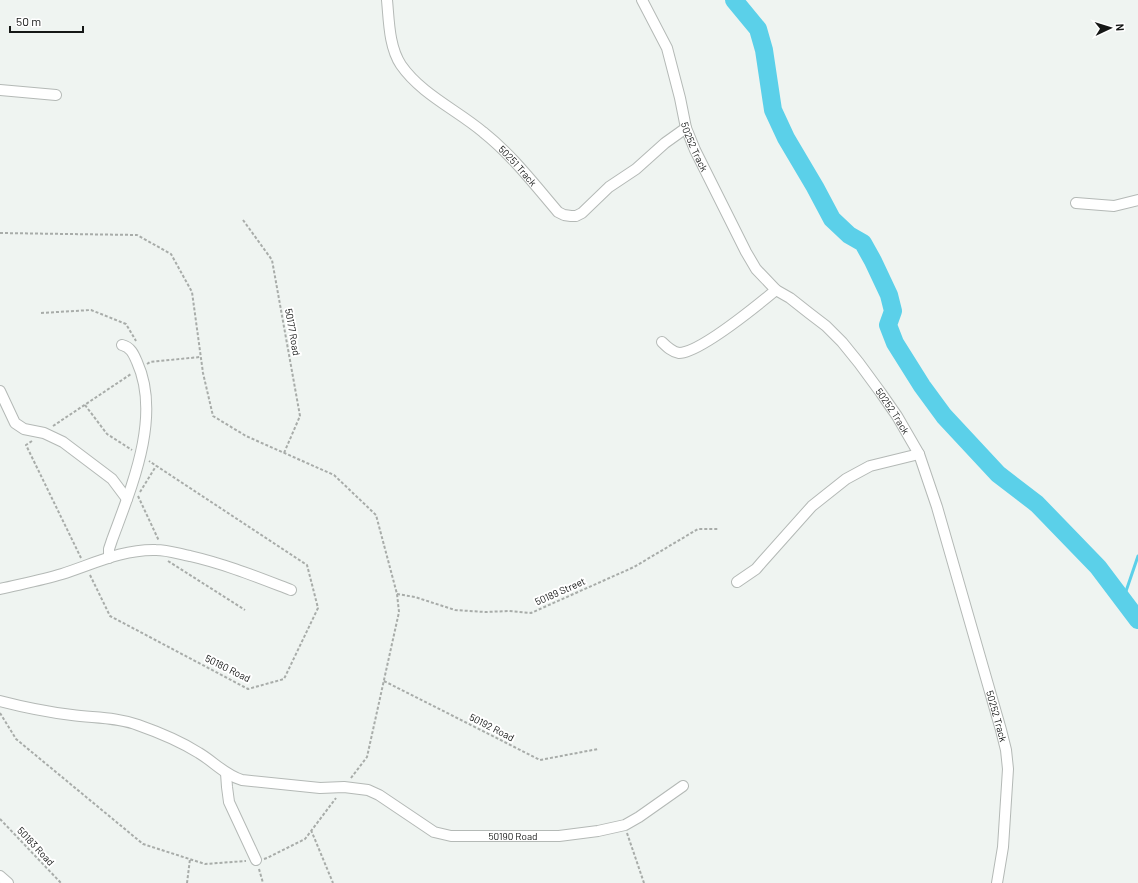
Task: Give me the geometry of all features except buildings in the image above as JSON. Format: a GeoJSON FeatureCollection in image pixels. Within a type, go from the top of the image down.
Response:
{"type":"FeatureCollection","features":[{"type":"Feature","properties":{"kind":"street","name":"50251 Track"},"geometry":{"type":"LineString","coordinates":[[387,0],[394,50],[401,65],[414,80],[468,120],[497,144],[558,212],[564,215],[576,216],[582,213],[609,188],[636,169],[665,143],[686,128]]}},
{"type":"Feature","properties":{"kind":"street","name":"50252 Track"},"geometry":{"type":"LineString","coordinates":[[642,0],[667,48],[686,128],[698,156],[756,269],[776,290],[790,298],[826,326],[842,342],[897,416],[919,454],[937,507],[1006,750],[1008,769],[1007,787],[1003,847],[998,883]]}},
{"type":"Feature","properties":{"kind":"street"},"geometry":{"type":"LineString","coordinates":[[0,90],[56,95]]}},
{"type":"Feature","properties":{"kind":"street"},"geometry":{"type":"LineString","coordinates":[[1076,203],[1114,206],[1138,200]]}},
{"type":"Feature","properties":{"kind":"street"},"geometry":{"type":"LineString","coordinates":[[662,342],[668,348],[682,353],[695,348],[708,341],[744,316],[776,290]]}},
{"type":"Feature","properties":{"kind":"street"},"geometry":{"type":"LineString","coordinates":[[109,558],[111,544],[133,482],[140,455],[147,405],[140,368],[132,351],[122,345]]}},
{"type":"Feature","properties":{"kind":"street"},"geometry":{"type":"LineString","coordinates":[[0,391],[15,423],[24,428],[44,432],[63,442],[112,479],[127,499]]}},
{"type":"Feature","properties":{"kind":"street"},"geometry":{"type":"LineString","coordinates":[[737,582],[756,569],[812,506],[846,479],[870,466],[919,454]]}},
{"type":"Feature","properties":{"kind":"street"},"geometry":{"type":"LineString","coordinates":[[0,589],[33,581],[109,558],[140,551],[163,551],[214,562],[291,590]]}},
{"type":"Feature","properties":{"kind":"street","name":"50190 Road"},"geometry":{"type":"LineString","coordinates":[[0,700],[70,715],[118,720],[138,725],[192,749],[206,757],[234,778],[320,788],[344,787],[368,790],[434,832],[451,836],[559,836],[598,832],[624,825],[639,817],[683,786]]}},
{"type":"Feature","properties":{"kind":"street"},"geometry":{"type":"LineString","coordinates":[[226,773],[230,802],[256,860]]}},
{"type":"Feature","properties":{"kind":"street"},"geometry":{"type":"LineString","coordinates":[[0,876],[8,883]]}},
{"type":"Feature","properties":{"kind":"path","name":"50177 Road"},"geometry":{"type":"LineString","coordinates":[[243,220],[272,260],[300,416],[284,453]]}},
{"type":"Feature","properties":{"kind":"path"},"geometry":{"type":"LineString","coordinates":[[41,313],[91,310],[126,324],[138,344]]}},
{"type":"Feature","properties":{"kind":"path","name":"50180 Road"},"geometry":{"type":"LineString","coordinates":[[85,405],[107,434],[308,565],[318,608],[284,679],[248,689],[110,616],[26,445],[44,432],[150,362],[200,357]]}},
{"type":"Feature","properties":{"kind":"path","name":"50189 Street"},"geometry":{"type":"LineString","coordinates":[[397,594],[415,597],[455,610],[485,612],[513,611],[530,613],[634,567],[698,528],[718,529]]}},
{"type":"Feature","properties":{"kind":"path","name":"50192 Road"},"geometry":{"type":"LineString","coordinates":[[384,681],[540,760],[598,749]]}},
{"type":"Feature","properties":{"kind":"path","name":"50183 Road"},"geometry":{"type":"LineString","coordinates":[[0,819],[60,883]]}},
{"type":"Feature","properties":{"kind":"path"},"geometry":{"type":"LineString","coordinates":[[624,825],[644,883]]}},
{"type":"Feature","properties":{"kind":"path"},"geometry":{"type":"LineString","coordinates":[[311,830],[333,883]]}},
{"type":"Feature","properties":{"kind":"path"},"geometry":{"type":"LineString","coordinates":[[187,883],[190,859]]}},
{"type":"Feature","properties":{"kind":"path"},"geometry":{"type":"LineString","coordinates":[[256,860],[263,883]]}},
{"type":"Feature","properties":{"kind":"waterway"},"geometry":{"type":"LineString","coordinates":[[734,0],[758,29],[764,50],[773,110],[786,138],[832,219],[849,235],[863,243],[873,261],[889,295],[893,311],[888,325],[895,343],[922,386],[944,416],[998,474],[1037,504],[1098,567],[1138,620]]}},
{"type":"Feature","properties":{"kind":"waterway"},"geometry":{"type":"LineString","coordinates":[[1123,600],[1138,556]]}}]}
